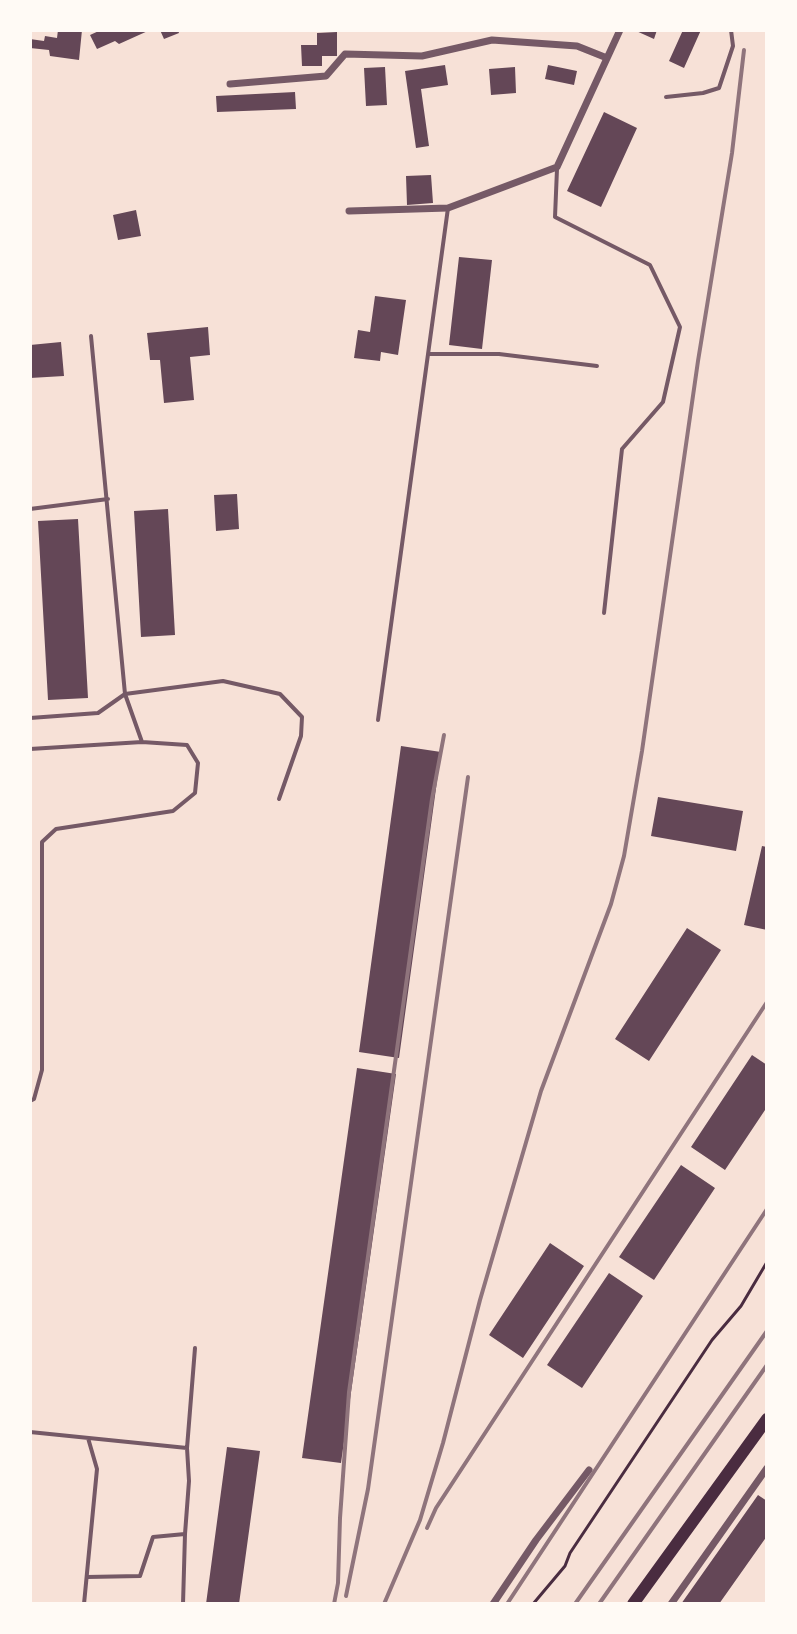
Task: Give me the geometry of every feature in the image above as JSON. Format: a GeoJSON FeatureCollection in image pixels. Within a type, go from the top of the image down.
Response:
{"type":"FeatureCollection","features":[{"type":"Feature","properties":{"kind":"highway"},"geometry":{"type":"LineString","coordinates":[[633,1604],[767,1419]]}},
{"type":"Feature","properties":{"kind":"street"},"geometry":{"type":"LineString","coordinates":[[349,211],[448,208],[557,167],[620,30]]}},
{"type":"Feature","properties":{"kind":"street"},"geometry":{"type":"LineString","coordinates":[[230,84],[326,76],[345,54],[422,56],[492,40],[577,46],[607,58]]}},
{"type":"Feature","properties":{"kind":"street"},"geometry":{"type":"LineString","coordinates":[[671,1604],[767,1468]]}},
{"type":"Feature","properties":{"kind":"street"},"geometry":{"type":"LineString","coordinates":[[493,1604],[589,1470]]}},
{"type":"Feature","properties":{"kind":"lane"},"geometry":{"type":"LineString","coordinates":[[666,97],[719,88],[733,46],[731,30]]}},
{"type":"Feature","properties":{"kind":"lane"},"geometry":{"type":"LineString","coordinates":[[557,167],[555,217],[650,265],[680,327],[663,402],[622,449],[604,613]]}},
{"type":"Feature","properties":{"kind":"lane"},"geometry":{"type":"LineString","coordinates":[[378,720],[448,208]]}},
{"type":"Feature","properties":{"kind":"lane"},"geometry":{"type":"LineString","coordinates":[[91,336],[125,694],[142,742]]}},
{"type":"Feature","properties":{"kind":"lane"},"geometry":{"type":"LineString","coordinates":[[429,354],[499,354],[597,366]]}},
{"type":"Feature","properties":{"kind":"lane"},"geometry":{"type":"LineString","coordinates":[[30,509],[108,499]]}},
{"type":"Feature","properties":{"kind":"lane"},"geometry":{"type":"LineString","coordinates":[[30,718],[98,713],[125,694],[223,681],[280,694],[302,717],[301,736],[279,799]]}},
{"type":"Feature","properties":{"kind":"lane"},"geometry":{"type":"LineString","coordinates":[[30,749],[142,742],[187,745],[198,763],[195,793],[173,811],[56,829],[42,842],[42,1070],[34,1099],[30,1101]]}},
{"type":"Feature","properties":{"kind":"lane"},"geometry":{"type":"LineString","coordinates":[[183,1604],[189,1481],[187,1448],[195,1348]]}},
{"type":"Feature","properties":{"kind":"lane"},"geometry":{"type":"LineString","coordinates":[[30,1432],[187,1448]]}},
{"type":"Feature","properties":{"kind":"lane"},"geometry":{"type":"LineString","coordinates":[[84,1604],[97,1469],[88,1438]]}},
{"type":"Feature","properties":{"kind":"lane"},"geometry":{"type":"LineString","coordinates":[[87,1577],[140,1576],[153,1537],[185,1534]]}},
{"type":"Feature","properties":{"kind":"path"},"geometry":{"type":"LineString","coordinates":[[533,1604],[565,1566],[579,1540],[712,1340],[741,1306],[767,1262]]}},
{"type":"Feature","properties":{"kind":"building"},"geometry":{"type":"Polygon","coordinates":[[[58,30],[82,30],[79,60],[50,56],[49,50],[30,48],[30,39],[44,41],[45,36],[57,38],[58,30]]]}},
{"type":"Feature","properties":{"kind":"building"},"geometry":{"type":"Polygon","coordinates":[[[101,30],[150,30],[119,44],[115,41],[97,49],[90,35],[101,30]]]}},
{"type":"Feature","properties":{"kind":"building"},"geometry":{"type":"Polygon","coordinates":[[[160,30],[178,30],[179,33],[164,39],[160,30]]]}},
{"type":"Feature","properties":{"kind":"building"},"geometry":{"type":"Polygon","coordinates":[[[634,30],[657,30],[654,39],[634,30]]]}},
{"type":"Feature","properties":{"kind":"building"},"geometry":{"type":"Polygon","coordinates":[[[683,30],[701,30],[684,68],[669,61],[683,30]]]}},
{"type":"Feature","properties":{"kind":"building"},"geometry":{"type":"Polygon","coordinates":[[[337,32],[337,56],[322,56],[322,66],[302,66],[301,45],[317,45],[317,33],[337,32]]]}},
{"type":"Feature","properties":{"kind":"building"},"geometry":{"type":"Polygon","coordinates":[[[445,65],[448,85],[421,89],[429,146],[416,148],[405,71],[445,65]]]}},
{"type":"Feature","properties":{"kind":"building"},"geometry":{"type":"Polygon","coordinates":[[[548,65],[577,71],[574,85],[545,79],[548,65]]]}},
{"type":"Feature","properties":{"kind":"building"},"geometry":{"type":"Polygon","coordinates":[[[385,67],[387,105],[366,106],[364,68],[385,67]]]}},
{"type":"Feature","properties":{"kind":"building"},"geometry":{"type":"Polygon","coordinates":[[[515,67],[516,93],[491,95],[489,69],[515,67]]]}},
{"type":"Feature","properties":{"kind":"building"},"geometry":{"type":"Polygon","coordinates":[[[295,92],[296,109],[217,112],[216,96],[295,92]]]}},
{"type":"Feature","properties":{"kind":"building"},"geometry":{"type":"Polygon","coordinates":[[[604,112],[637,128],[601,207],[567,191],[604,112]]]}},
{"type":"Feature","properties":{"kind":"building"},"geometry":{"type":"Polygon","coordinates":[[[431,175],[433,203],[407,205],[406,176],[431,175]]]}},
{"type":"Feature","properties":{"kind":"building"},"geometry":{"type":"Polygon","coordinates":[[[136,210],[141,236],[118,240],[113,215],[136,210]]]}},
{"type":"Feature","properties":{"kind":"building"},"geometry":{"type":"Polygon","coordinates":[[[459,257],[492,260],[482,349],[449,345],[459,257]]]}},
{"type":"Feature","properties":{"kind":"building"},"geometry":{"type":"Polygon","coordinates":[[[375,296],[406,300],[398,355],[381,352],[380,361],[354,358],[358,330],[370,332],[375,296]]]}},
{"type":"Feature","properties":{"kind":"building"},"geometry":{"type":"Polygon","coordinates":[[[208,327],[210,355],[190,357],[194,400],[164,403],[160,360],[150,360],[147,333],[208,327]]]}},
{"type":"Feature","properties":{"kind":"building"},"geometry":{"type":"Polygon","coordinates":[[[61,342],[64,376],[30,378],[30,345],[61,342]]]}},
{"type":"Feature","properties":{"kind":"building"},"geometry":{"type":"Polygon","coordinates":[[[237,494],[239,529],[216,531],[214,495],[237,494]]]}},
{"type":"Feature","properties":{"kind":"building"},"geometry":{"type":"Polygon","coordinates":[[[168,509],[175,635],[141,637],[134,511],[168,509]]]}},
{"type":"Feature","properties":{"kind":"building"},"geometry":{"type":"Polygon","coordinates":[[[78,519],[88,698],[48,700],[38,521],[78,519]]]}},
{"type":"Feature","properties":{"kind":"building"},"geometry":{"type":"Polygon","coordinates":[[[401,746],[441,752],[399,1058],[359,1052],[401,746]]]}},
{"type":"Feature","properties":{"kind":"building"},"geometry":{"type":"Polygon","coordinates":[[[658,797],[743,811],[736,851],[651,836],[658,797]]]}},
{"type":"Feature","properties":{"kind":"building"},"geometry":{"type":"Polygon","coordinates":[[[762,846],[767,847],[767,930],[744,925],[762,846]]]}},
{"type":"Feature","properties":{"kind":"building"},"geometry":{"type":"Polygon","coordinates":[[[687,928],[721,950],[649,1061],[615,1039],[687,928]]]}},
{"type":"Feature","properties":{"kind":"building"},"geometry":{"type":"Polygon","coordinates":[[[752,1055],[767,1065],[767,1107],[725,1170],[691,1147],[752,1055]]]}},
{"type":"Feature","properties":{"kind":"building"},"geometry":{"type":"Polygon","coordinates":[[[357,1068],[396,1074],[341,1463],[302,1458],[357,1068]]]}},
{"type":"Feature","properties":{"kind":"building"},"geometry":{"type":"Polygon","coordinates":[[[681,1165],[715,1188],[654,1280],[619,1257],[681,1165]]]}},
{"type":"Feature","properties":{"kind":"building"},"geometry":{"type":"Polygon","coordinates":[[[550,1243],[584,1266],[523,1358],[489,1335],[550,1243]]]}},
{"type":"Feature","properties":{"kind":"building"},"geometry":{"type":"Polygon","coordinates":[[[609,1273],[643,1296],[582,1388],[547,1365],[609,1273]]]}},
{"type":"Feature","properties":{"kind":"building"},"geometry":{"type":"Polygon","coordinates":[[[227,1447],[260,1451],[239,1604],[206,1604],[227,1447]]]}},
{"type":"Feature","properties":{"kind":"building"},"geometry":{"type":"Polygon","coordinates":[[[758,1495],[767,1501],[767,1536],[719,1604],[681,1604],[758,1495]]]}},
{"type":"Feature","properties":{"kind":"railway"},"geometry":{"type":"LineString","coordinates":[[384,1604],[420,1520],[541,1091],[611,904],[624,856],[732,153],[744,50]]}},
{"type":"Feature","properties":{"kind":"railway"},"geometry":{"type":"LineString","coordinates":[[334,1604],[338,1583],[349,1392],[432,799],[444,735]]}},
{"type":"Feature","properties":{"kind":"railway"},"geometry":{"type":"LineString","coordinates":[[346,1596],[368,1489],[468,777]]}},
{"type":"Feature","properties":{"kind":"railway"},"geometry":{"type":"LineString","coordinates":[[427,1528],[436,1508],[767,1002]]}},
{"type":"Feature","properties":{"kind":"railway"},"geometry":{"type":"LineString","coordinates":[[507,1604],[767,1209]]}},
{"type":"Feature","properties":{"kind":"railway"},"geometry":{"type":"LineString","coordinates":[[575,1604],[767,1331]]}},
{"type":"Feature","properties":{"kind":"railway"},"geometry":{"type":"LineString","coordinates":[[599,1604],[767,1365]]}}]}
